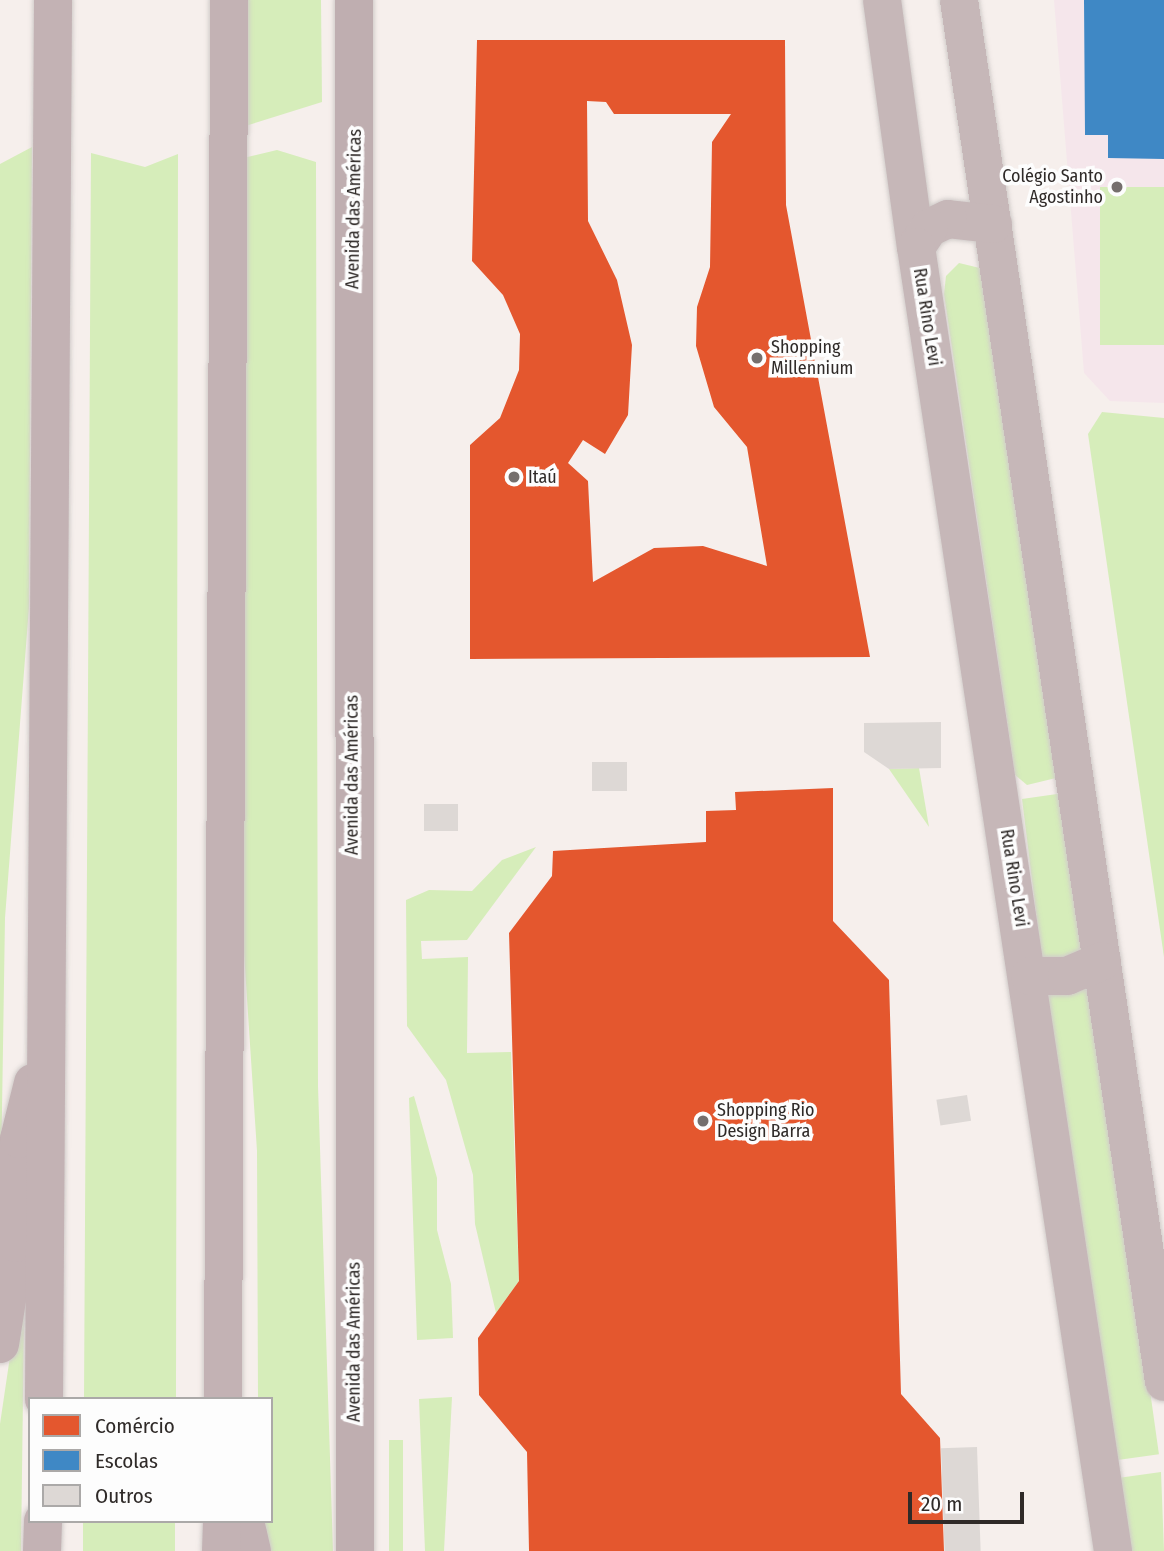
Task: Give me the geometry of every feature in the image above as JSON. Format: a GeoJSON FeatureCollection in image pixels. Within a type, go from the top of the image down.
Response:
{"type":"FeatureCollection","features":[{"type":"Feature","properties":{"kind":"highway"},"geometry":{"type":"LineString","coordinates":[[44,1397],[53,0]]}},
{"type":"Feature","properties":{"kind":"highway"},"geometry":{"type":"LineString","coordinates":[[223,1397],[229,0]]}},
{"type":"Feature","properties":{"kind":"highway"},"geometry":{"type":"LineString","coordinates":[[0,1344],[16,1243],[24,1107],[48,1049]]}},
{"type":"Feature","properties":{"kind":"highway"},"geometry":{"type":"LineString","coordinates":[[42,1551],[43,1523]]}},
{"type":"Feature","properties":{"kind":"highway"},"geometry":{"type":"LineString","coordinates":[[222,1523],[222,1551]]}},
{"type":"Feature","properties":{"kind":"highway"},"geometry":{"type":"LineString","coordinates":[[245,1523],[252,1551]]}},
{"type":"Feature","properties":{"kind":"main road","name":"Avenida das Américas"},"geometry":{"type":"LineString","coordinates":[[354,0],[355,1551]]}},
{"type":"Feature","properties":{"kind":"street"},"geometry":{"type":"LineString","coordinates":[[882,0],[916,247]]}},
{"type":"Feature","properties":{"kind":"street"},"geometry":{"type":"LineString","coordinates":[[959,0],[1164,1382]]}},
{"type":"Feature","properties":{"kind":"street","name":"Rua Rino Levi"},"geometry":{"type":"LineString","coordinates":[[993,224],[948,219],[929,228],[916,247],[1030,976],[1113,1551]]}},
{"type":"Feature","properties":{"kind":"street"},"geometry":{"type":"LineString","coordinates":[[1030,976],[1067,976],[1102,961]]}},
{"type":"Feature","properties":{"kind":"shaded area","name":"Colégio Santo Agostinho"},"geometry":{"type":"Polygon","coordinates":[[[1054,0],[1164,0],[1164,403],[1110,401],[1084,373],[1054,0]]]}},
{"type":"Feature","properties":{"kind":"green space"},"geometry":{"type":"Polygon","coordinates":[[[244,0],[321,0],[322,102],[242,127],[244,0]]]}},
{"type":"Feature","properties":{"kind":"green space"},"geometry":{"type":"Polygon","coordinates":[[[32,147],[29,607],[5,918],[0,1241],[0,164],[32,147]]]}},
{"type":"Feature","properties":{"kind":"green space"},"geometry":{"type":"Polygon","coordinates":[[[277,150],[316,162],[318,1086],[333,1551],[267,1551],[261,1523],[273,1523],[273,1397],[258,1397],[257,1151],[238,861],[239,159],[277,150]]]}},
{"type":"Feature","properties":{"kind":"green space"},"geometry":{"type":"Polygon","coordinates":[[[91,153],[145,167],[178,154],[176,1397],[84,1397],[91,153]]]}},
{"type":"Feature","properties":{"kind":"green space"},"geometry":{"type":"Polygon","coordinates":[[[1100,187],[1164,187],[1164,345],[1100,345],[1100,187]]]}},
{"type":"Feature","properties":{"kind":"green space"},"geometry":{"type":"Polygon","coordinates":[[[959,263],[984,269],[1056,778],[1027,785],[1015,775],[944,294],[946,276],[959,263]]]}},
{"type":"Feature","properties":{"kind":"green space"},"geometry":{"type":"Polygon","coordinates":[[[1102,412],[1164,418],[1164,957],[1088,434],[1102,412]]]}},
{"type":"Feature","properties":{"kind":"green space"},"geometry":{"type":"Polygon","coordinates":[[[919,768],[929,827],[889,769],[919,768]]]}},
{"type":"Feature","properties":{"kind":"green space"},"geometry":{"type":"Polygon","coordinates":[[[1064,793],[1089,948],[1066,965],[1042,961],[1022,799],[1064,793]]]}},
{"type":"Feature","properties":{"kind":"green space"},"geometry":{"type":"Polygon","coordinates":[[[536,847],[467,940],[421,941],[422,959],[468,957],[467,1053],[511,1052],[519,1281],[496,1313],[475,1224],[473,1175],[446,1080],[407,1026],[406,900],[429,890],[472,891],[502,860],[536,847]]]}},
{"type":"Feature","properties":{"kind":"green space"},"geometry":{"type":"Polygon","coordinates":[[[1092,978],[1159,1454],[1112,1461],[1045,985],[1092,978]]]}},
{"type":"Feature","properties":{"kind":"green space"},"geometry":{"type":"Polygon","coordinates":[[[414,1096],[437,1178],[437,1230],[451,1284],[453,1338],[417,1340],[409,1098],[414,1096]]]}},
{"type":"Feature","properties":{"kind":"green space"},"geometry":{"type":"Polygon","coordinates":[[[16,1316],[24,1316],[21,1551],[0,1551],[0,1424],[16,1316]]]}},
{"type":"Feature","properties":{"kind":"green space"},"geometry":{"type":"Polygon","coordinates":[[[452,1397],[444,1551],[425,1551],[419,1399],[452,1397]]]}},
{"type":"Feature","properties":{"kind":"green space"},"geometry":{"type":"Polygon","coordinates":[[[389,1440],[403,1440],[403,1551],[389,1551],[389,1440]]]}},
{"type":"Feature","properties":{"kind":"green space"},"geometry":{"type":"Polygon","coordinates":[[[1161,1472],[1164,1551],[1129,1551],[1118,1478],[1161,1472]]]}},
{"type":"Feature","properties":{"kind":"green space"},"geometry":{"type":"Polygon","coordinates":[[[83,1523],[175,1523],[175,1551],[83,1551],[83,1523]]]}},
{"type":"Feature","properties":{"kind":"building: Comércio","name":"Shopping Millennium"},"geometry":{"type":"Polygon","coordinates":[[[477,40],[785,40],[786,205],[870,657],[470,659],[470,445],[500,418],[519,370],[520,334],[503,295],[472,261],[477,40]],[[587,101],[588,221],[617,280],[632,345],[628,415],[605,454],[583,440],[568,463],[588,481],[593,582],[654,548],[703,546],[767,566],[747,447],[714,407],[696,346],[697,307],[710,267],[712,142],[731,114],[614,114],[606,102],[587,101]]]}},
{"type":"Feature","properties":{"kind":"building: Comércio","name":"Shopping Rio Design Barra"},"geometry":{"type":"Polygon","coordinates":[[[833,788],[833,921],[889,980],[901,1394],[940,1438],[944,1551],[529,1551],[527,1452],[479,1395],[478,1338],[519,1281],[509,933],[552,876],[553,851],[706,842],[706,811],[736,810],[735,792],[833,788]]]}},
{"type":"Feature","properties":{"kind":"building: Escolas"},"geometry":{"type":"Polygon","coordinates":[[[1084,0],[1164,0],[1164,159],[1108,158],[1108,135],[1085,135],[1084,0]]]}},
{"type":"Feature","properties":{"kind":"building: Outros"},"geometry":{"type":"Polygon","coordinates":[[[941,722],[941,768],[889,769],[864,752],[864,723],[941,722]]]}},
{"type":"Feature","properties":{"kind":"building: Outros"},"geometry":{"type":"Polygon","coordinates":[[[592,762],[627,762],[627,791],[592,791],[592,762]]]}},
{"type":"Feature","properties":{"kind":"building: Outros"},"geometry":{"type":"Polygon","coordinates":[[[424,804],[458,804],[458,831],[424,831],[424,804]]]}},
{"type":"Feature","properties":{"kind":"building: Outros"},"geometry":{"type":"Polygon","coordinates":[[[967,1095],[971,1121],[940,1126],[936,1100],[967,1095]]]}},
{"type":"Feature","properties":{"kind":"building: Outros"},"geometry":{"type":"Polygon","coordinates":[[[977,1447],[981,1551],[945,1551],[941,1448],[977,1447]]]}},
{"type":"Feature","properties":{"kind":"place","name":"Colégio Santo Agostinho"},"geometry":{"type":"Point","coordinates":[1117,187]}},
{"type":"Feature","properties":{"kind":"place","name":"Shopping Millennium"},"geometry":{"type":"Point","coordinates":[757,358]}},
{"type":"Feature","properties":{"kind":"place","name":"Itaú"},"geometry":{"type":"Point","coordinates":[514,477]}},
{"type":"Feature","properties":{"kind":"place","name":"Shopping Rio Design Barra"},"geometry":{"type":"Point","coordinates":[703,1121]}}]}
